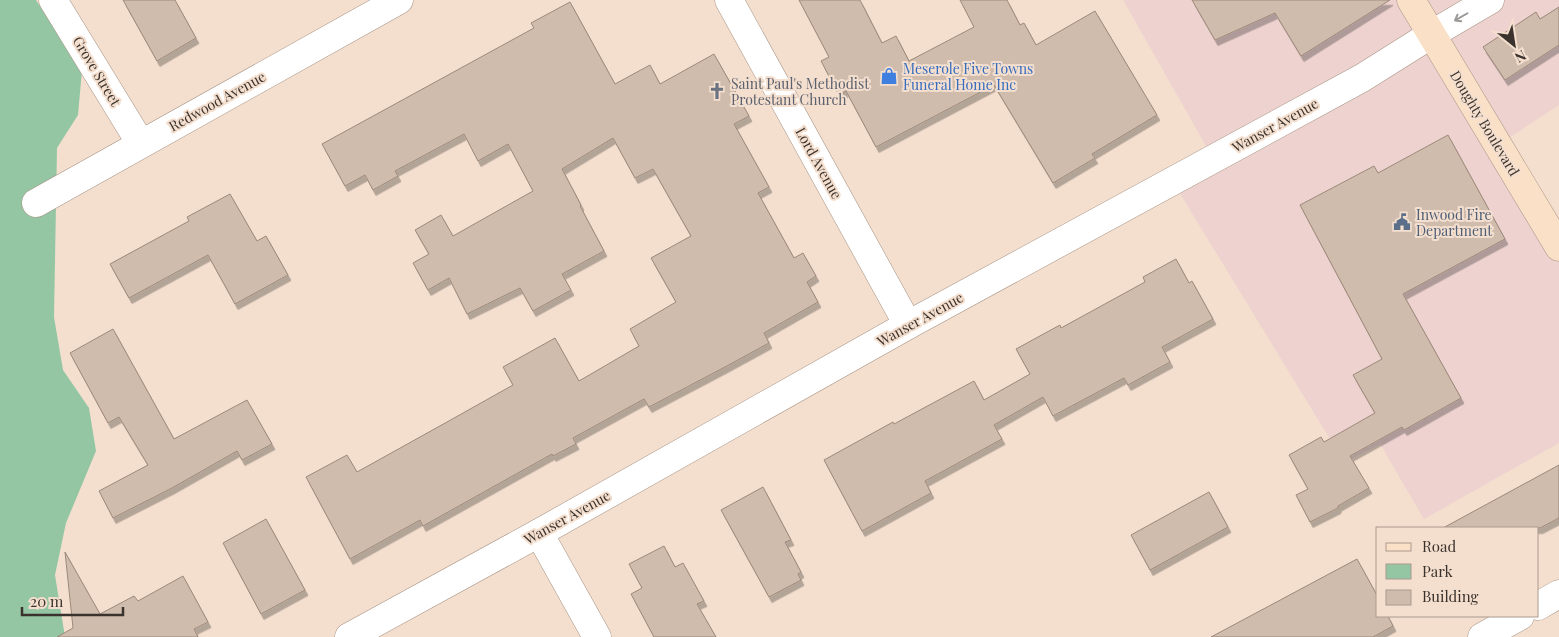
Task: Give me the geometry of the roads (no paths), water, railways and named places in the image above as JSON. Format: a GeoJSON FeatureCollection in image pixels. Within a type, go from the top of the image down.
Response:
{"type":"FeatureCollection","features":[{"type":"Feature","properties":{"kind":"main road","name":"Doughty Boulevard"},"geometry":{"type":"LineString","coordinates":[[1411,0],[1559,247]]}},
{"type":"Feature","properties":{"kind":"street","name":"Grove Street"},"geometry":{"type":"LineString","coordinates":[[53,0],[141,144]]}},
{"type":"Feature","properties":{"kind":"street","name":"Redwood Avenue"},"geometry":{"type":"LineString","coordinates":[[36,203],[399,0]]}},
{"type":"Feature","properties":{"kind":"street","name":"Lord Avenue"},"geometry":{"type":"LineString","coordinates":[[729,0],[908,325]]}},
{"type":"Feature","properties":{"kind":"street","name":"Wanser Avenue"},"geometry":{"type":"LineString","coordinates":[[349,637],[539,533],[908,325],[1362,78],[1490,0]]}},
{"type":"Feature","properties":{"kind":"street"},"geometry":{"type":"LineString","coordinates":[[539,533],[597,637]]}},
{"type":"Feature","properties":{"kind":"street"},"geometry":{"type":"LineString","coordinates":[[1539,605],[1559,594]]}},
{"type":"Feature","properties":{"kind":"street"},"geometry":{"type":"LineString","coordinates":[[1482,637],[1518,617]]}},
{"type":"Feature","properties":{"kind":"place","name":"Meserole Five Towns Funeral Home Inc"},"geometry":{"type":"Point","coordinates":[889,76]}},
{"type":"Feature","properties":{"kind":"place","name":"Saint Paul's Methodist Protestant Church"},"geometry":{"type":"Point","coordinates":[717,91]}},
{"type":"Feature","properties":{"kind":"place","name":"Inwood Fire Department"},"geometry":{"type":"Point","coordinates":[1402,222]}}]}
